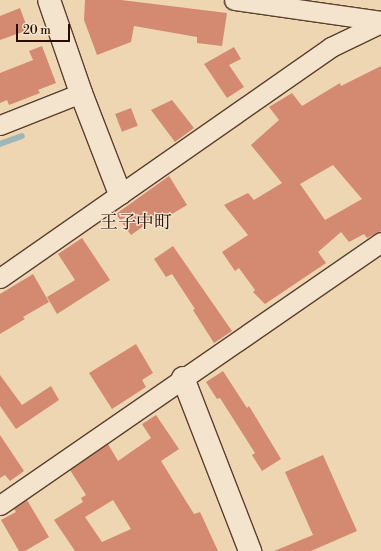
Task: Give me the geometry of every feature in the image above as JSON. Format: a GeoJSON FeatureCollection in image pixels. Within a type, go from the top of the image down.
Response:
{"type":"FeatureCollection","features":[{"type":"Feature","properties":{"kind":"street"},"geometry":{"type":"LineString","coordinates":[[49,0],[81,94],[120,194]]}},
{"type":"Feature","properties":{"kind":"street"},"geometry":{"type":"LineString","coordinates":[[234,0],[381,22]]}},
{"type":"Feature","properties":{"kind":"street"},"geometry":{"type":"LineString","coordinates":[[0,278],[331,47],[381,22]]}},
{"type":"Feature","properties":{"kind":"street"},"geometry":{"type":"LineString","coordinates":[[0,125],[81,94]]}},
{"type":"Feature","properties":{"kind":"street"},"geometry":{"type":"LineString","coordinates":[[0,505],[381,242]]}},
{"type":"Feature","properties":{"kind":"street"},"geometry":{"type":"LineString","coordinates":[[184,378],[250,551]]}},
{"type":"Feature","properties":{"kind":"building"},"geometry":{"type":"Polygon","coordinates":[[[85,0],[121,0],[227,13],[222,46],[197,43],[197,37],[134,26],[131,42],[97,55],[84,20],[85,0]]]}},
{"type":"Feature","properties":{"kind":"building"},"geometry":{"type":"Polygon","coordinates":[[[20,8],[28,30],[0,40],[0,16],[20,8]]]}},
{"type":"Feature","properties":{"kind":"building"},"geometry":{"type":"Polygon","coordinates":[[[42,46],[56,83],[38,90],[40,93],[9,105],[7,100],[0,103],[0,73],[33,60],[29,51],[42,46]]]}},
{"type":"Feature","properties":{"kind":"building"},"geometry":{"type":"Polygon","coordinates":[[[234,47],[241,59],[229,65],[244,87],[227,98],[204,64],[234,47]]]}},
{"type":"Feature","properties":{"kind":"building"},"geometry":{"type":"Polygon","coordinates":[[[381,66],[381,231],[367,238],[364,234],[349,242],[341,232],[318,252],[326,263],[265,304],[253,292],[255,290],[239,268],[235,271],[222,252],[248,235],[224,205],[248,193],[254,200],[282,183],[251,145],[279,120],[269,107],[292,93],[302,106],[340,83],[341,86],[381,66]],[[333,165],[300,184],[325,220],[362,199],[333,165]]]}},
{"type":"Feature","properties":{"kind":"building"},"geometry":{"type":"Polygon","coordinates":[[[172,100],[194,128],[175,142],[151,110],[172,100]]]}},
{"type":"Feature","properties":{"kind":"building"},"geometry":{"type":"Polygon","coordinates":[[[131,108],[138,126],[122,132],[115,114],[131,108]]]}},
{"type":"Feature","properties":{"kind":"building"},"geometry":{"type":"Polygon","coordinates":[[[169,176],[187,205],[162,220],[159,215],[131,235],[116,214],[169,176]]]}},
{"type":"Feature","properties":{"kind":"building"},"geometry":{"type":"Polygon","coordinates":[[[82,238],[110,280],[57,314],[47,297],[75,280],[58,254],[82,238]]]}},
{"type":"Feature","properties":{"kind":"building"},"geometry":{"type":"Polygon","coordinates":[[[173,246],[232,331],[214,343],[193,310],[195,309],[172,274],[166,277],[154,259],[173,246]]]}},
{"type":"Feature","properties":{"kind":"building"},"geometry":{"type":"Polygon","coordinates":[[[33,274],[49,302],[23,317],[25,319],[0,334],[0,294],[33,274]]]}},
{"type":"Feature","properties":{"kind":"building"},"geometry":{"type":"Polygon","coordinates":[[[136,344],[153,373],[142,380],[146,387],[112,409],[89,373],[136,344]]]}},
{"type":"Feature","properties":{"kind":"building"},"geometry":{"type":"Polygon","coordinates":[[[223,371],[247,408],[249,406],[281,459],[262,471],[252,455],[255,453],[220,398],[217,399],[206,382],[223,371]]]}},
{"type":"Feature","properties":{"kind":"building"},"geometry":{"type":"Polygon","coordinates":[[[0,375],[22,405],[51,386],[59,400],[16,429],[0,406],[0,375]]]}},
{"type":"Feature","properties":{"kind":"building"},"geometry":{"type":"Polygon","coordinates":[[[156,415],[179,449],[161,461],[194,514],[200,512],[218,551],[75,551],[54,520],[83,502],[81,498],[86,495],[70,470],[108,444],[118,461],[151,438],[142,424],[156,415]],[[113,500],[85,517],[102,542],[131,529],[113,500]]]}},
{"type":"Feature","properties":{"kind":"building"},"geometry":{"type":"Polygon","coordinates":[[[0,435],[24,471],[10,481],[5,475],[0,478],[0,435]]]}},
{"type":"Feature","properties":{"kind":"building"},"geometry":{"type":"Polygon","coordinates":[[[323,455],[357,531],[311,551],[274,551],[313,535],[285,472],[323,455]]]}},
{"type":"Feature","properties":{"kind":"building"},"geometry":{"type":"Polygon","coordinates":[[[27,500],[49,537],[25,551],[19,551],[1,520],[16,512],[14,509],[27,500]]]}},
{"type":"Feature","properties":{"kind":"waterway"},"geometry":{"type":"LineString","coordinates":[[0,144],[22,136]]}},
{"type":"Feature","properties":{"kind":"district","name":"王子中町"},"geometry":{"type":"Point","coordinates":[136,223]}}]}
